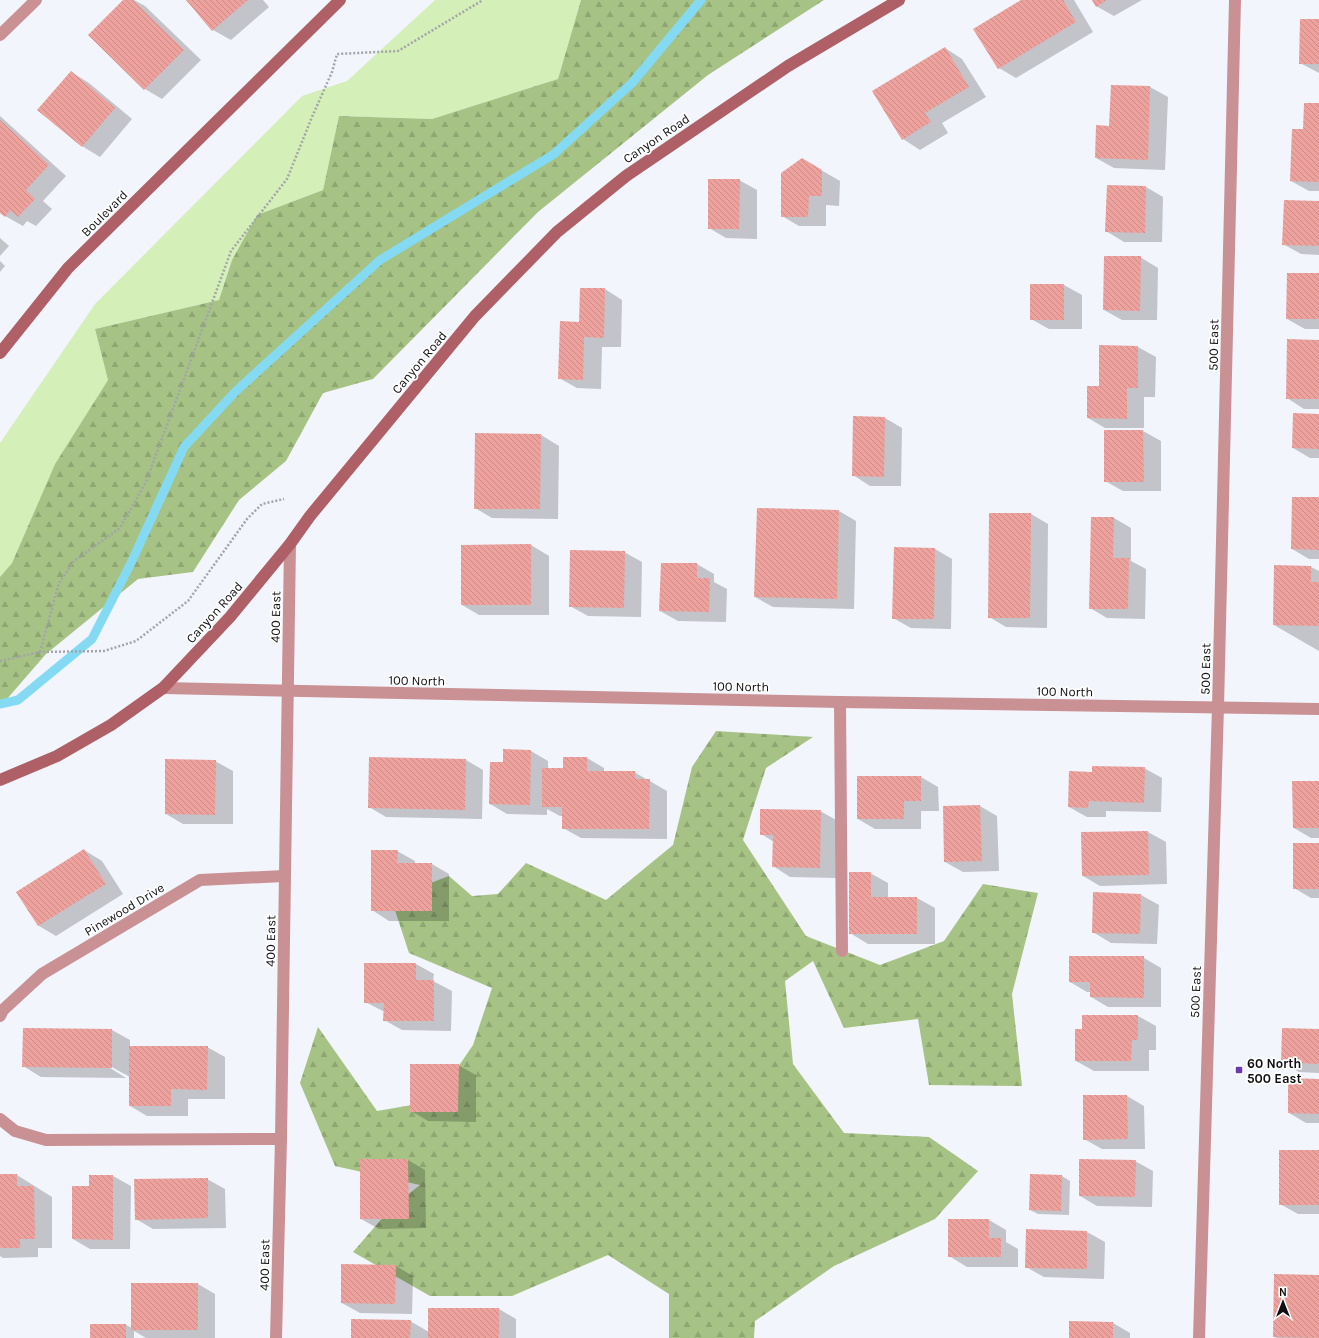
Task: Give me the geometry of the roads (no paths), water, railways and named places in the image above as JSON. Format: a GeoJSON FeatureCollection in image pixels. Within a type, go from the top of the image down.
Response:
{"type":"FeatureCollection","features":[{"type":"Feature","properties":{"kind":"main road","name":"Boulevard"},"geometry":{"type":"LineString","coordinates":[[0,352],[68,268],[340,0]]}},
{"type":"Feature","properties":{"kind":"main road","name":"Canyon Road"},"geometry":{"type":"LineString","coordinates":[[0,780],[57,756],[111,725],[163,688],[230,617],[290,544],[310,516],[476,316],[557,232],[626,176],[788,66],[898,0]]}},
{"type":"Feature","properties":{"kind":"street"},"geometry":{"type":"LineString","coordinates":[[0,35],[36,0]]}},
{"type":"Feature","properties":{"kind":"street","name":"500 East"},"geometry":{"type":"LineString","coordinates":[[1199,1338],[1218,707],[1235,0]]}},
{"type":"Feature","properties":{"kind":"street","name":"400 East"},"geometry":{"type":"LineString","coordinates":[[276,1338],[281,1139],[290,544]]}},
{"type":"Feature","properties":{"kind":"street","name":"100 North"},"geometry":{"type":"LineString","coordinates":[[163,688],[840,702],[1319,709]]}},
{"type":"Feature","properties":{"kind":"street"},"geometry":{"type":"LineString","coordinates":[[840,702],[842,951]]}},
{"type":"Feature","properties":{"kind":"street","name":"Pinewood Drive"},"geometry":{"type":"LineString","coordinates":[[0,1016],[3,1010],[42,974],[200,880],[284,876]]}},
{"type":"Feature","properties":{"kind":"street"},"geometry":{"type":"LineString","coordinates":[[0,1119],[14,1131],[46,1140],[281,1139]]}},
{"type":"Feature","properties":{"kind":"waterway"},"geometry":{"type":"LineString","coordinates":[[0,704],[18,700],[92,639],[131,563],[184,447],[236,391],[380,260],[554,154],[632,83],[701,0]]}},
{"type":"Feature","properties":{"kind":"place","name":"60 North 500 East"},"geometry":{"type":"Point","coordinates":[1239,1070]}}]}
